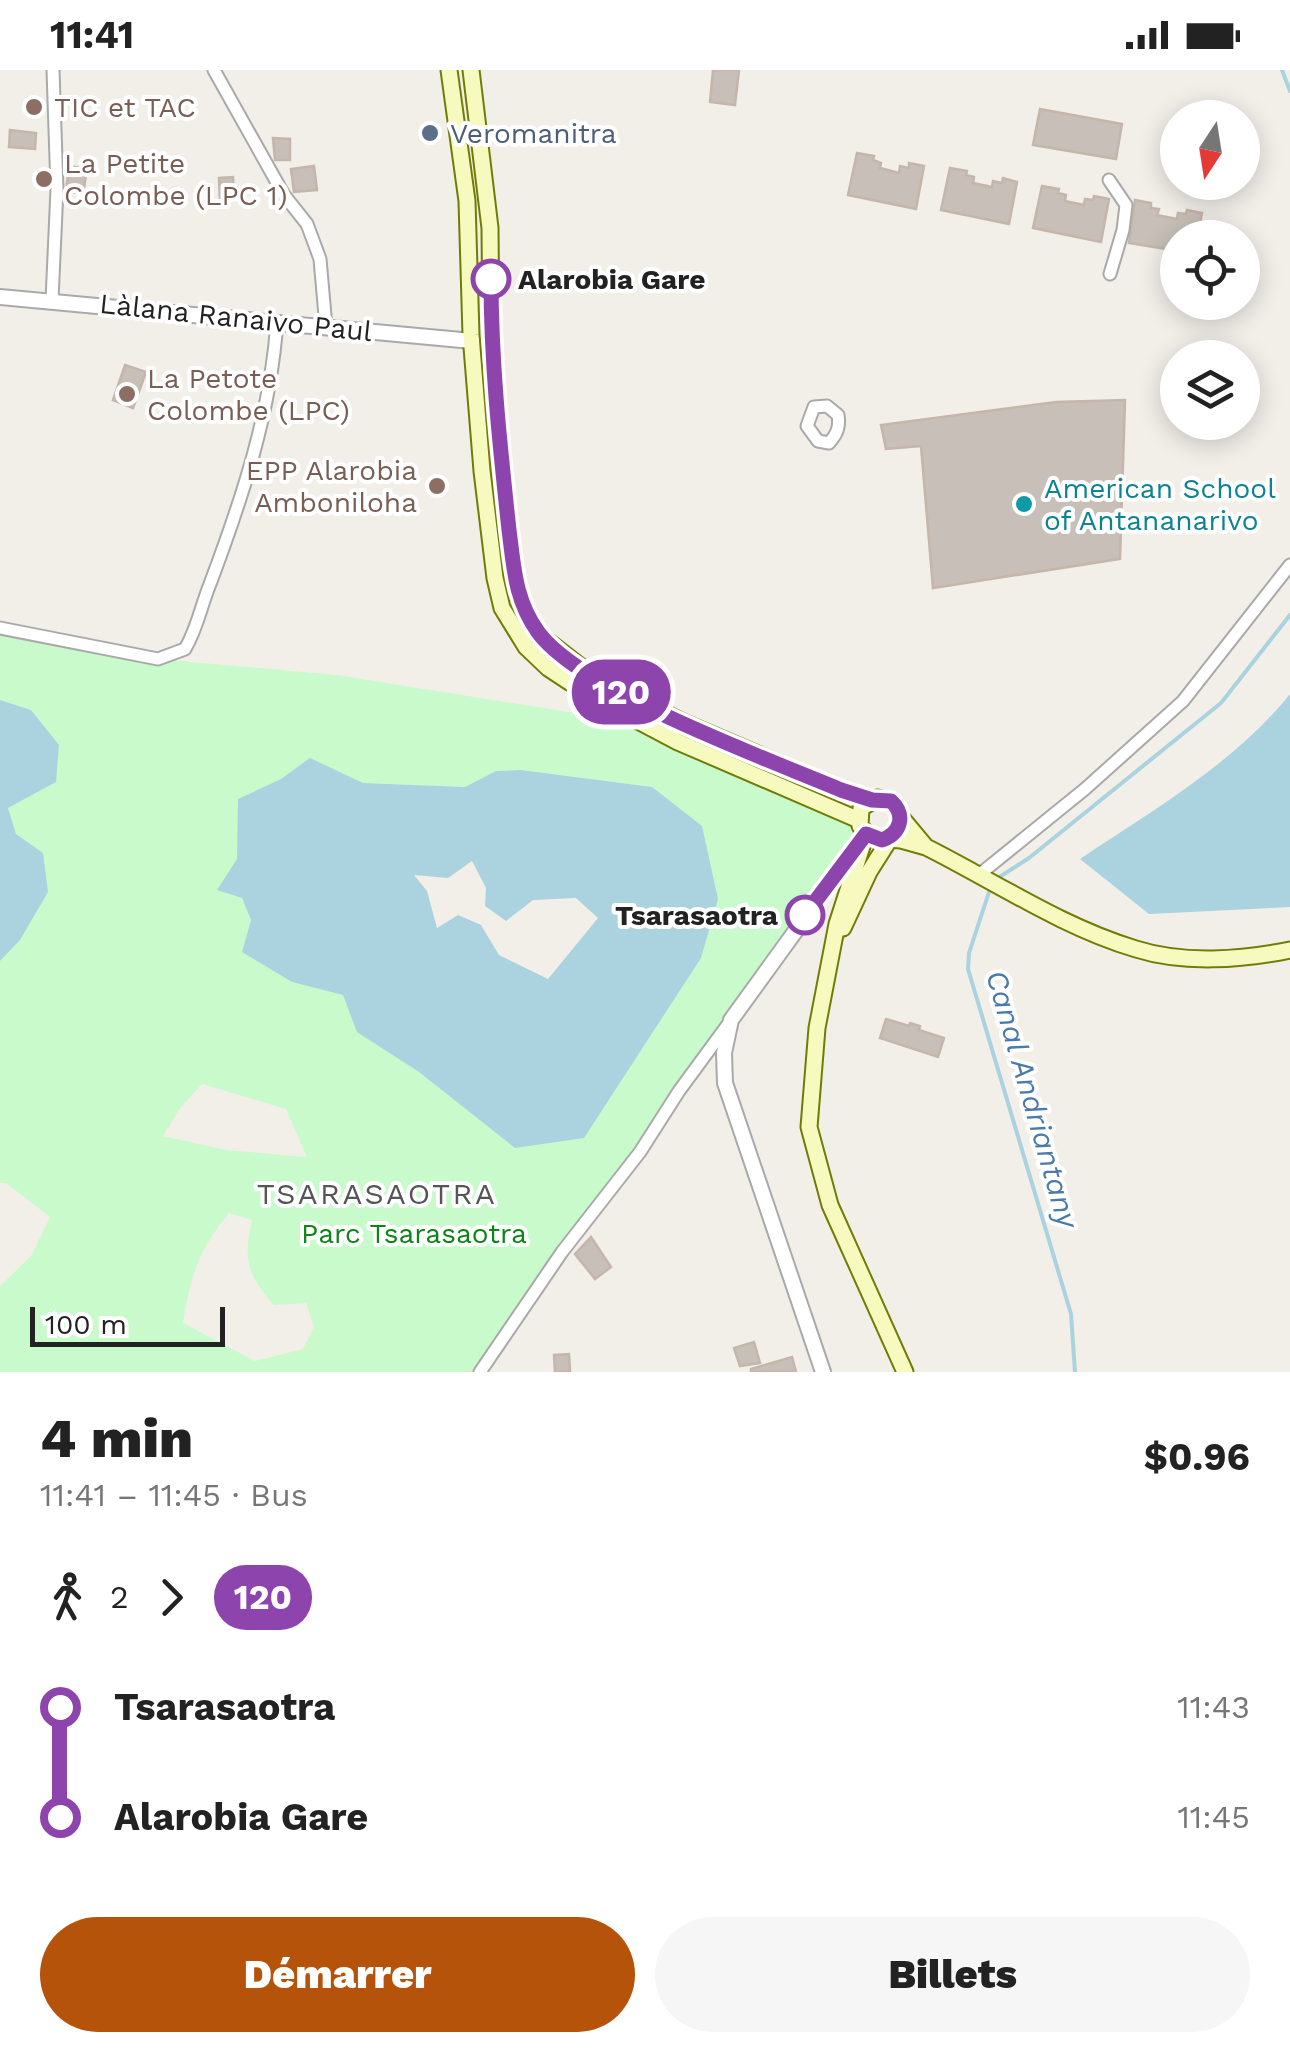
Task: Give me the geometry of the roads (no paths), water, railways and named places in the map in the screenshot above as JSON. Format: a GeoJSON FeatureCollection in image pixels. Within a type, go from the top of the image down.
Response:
{"type":"FeatureCollection","features":[{"type":"Feature","properties":{"kind":"main road"},"geometry":{"type":"LineString","coordinates":[[450,70],[469,230],[472,342],[495,578],[502,608],[526,647],[579,689],[676,742],[862,828],[876,839],[926,846],[1022,898],[1118,943],[1160,955],[1215,958],[1290,950]]}},
{"type":"Feature","properties":{"kind":"main road"},"geometry":{"type":"LineString","coordinates":[[471,70],[490,228],[491,338],[500,469],[520,601],[540,635],[598,680],[841,790],[872,800],[891,801],[926,846]]}},
{"type":"Feature","properties":{"kind":"main road"},"geometry":{"type":"LineString","coordinates":[[872,800],[861,808],[862,828],[841,909],[818,1028],[809,1127],[830,1205],[905,1372]]}},
{"type":"Feature","properties":{"kind":"main road"},"geometry":{"type":"LineString","coordinates":[[834,947],[862,886],[901,817]]}},
{"type":"Feature","properties":{"kind":"street"},"geometry":{"type":"LineString","coordinates":[[52,70],[57,190],[52,300]]}},
{"type":"Feature","properties":{"kind":"street"},"geometry":{"type":"LineString","coordinates":[[214,70],[284,195],[307,224],[320,259],[326,326]]}},
{"type":"Feature","properties":{"kind":"street"},"geometry":{"type":"LineString","coordinates":[[1108,180],[1126,206],[1110,274]]}},
{"type":"Feature","properties":{"kind":"street","name":"Làlana Ranaivo Paul"},"geometry":{"type":"LineString","coordinates":[[0,297],[472,342]]}},
{"type":"Feature","properties":{"kind":"street"},"geometry":{"type":"LineString","coordinates":[[0,628],[158,659],[185,649],[194,634],[229,534],[259,435],[274,373],[277,321]]}},
{"type":"Feature","properties":{"kind":"street"},"geometry":{"type":"LineString","coordinates":[[980,874],[1085,790],[1183,702],[1290,566]]}},
{"type":"Feature","properties":{"kind":"street"},"geometry":{"type":"LineString","coordinates":[[480,1372],[562,1252],[640,1152],[862,828]]}},
{"type":"Feature","properties":{"kind":"street"},"geometry":{"type":"LineString","coordinates":[[819,896],[841,909]]}},
{"type":"Feature","properties":{"kind":"street"},"geometry":{"type":"LineString","coordinates":[[731,1020],[724,1053],[725,1083],[823,1372]]}},
{"type":"Feature","properties":{"kind":"water"},"geometry":{"type":"Polygon","coordinates":[[[1290,694],[1290,907],[1149,914],[1080,859],[1219,764],[1290,694]]]}},
{"type":"Feature","properties":{"kind":"water"},"geometry":{"type":"Polygon","coordinates":[[[0,700],[31,710],[59,745],[56,782],[8,808],[16,834],[43,853],[48,892],[20,940],[0,961],[0,700]]]}},
{"type":"Feature","properties":{"kind":"water"},"geometry":{"type":"Polygon","coordinates":[[[310,758],[363,783],[465,787],[496,771],[521,770],[652,787],[702,826],[718,899],[701,958],[584,1138],[515,1148],[419,1072],[357,1032],[343,995],[292,982],[242,952],[251,920],[242,898],[217,890],[237,859],[238,799],[281,779],[310,758]],[[472,861],[448,878],[414,875],[427,891],[437,928],[458,915],[481,925],[499,955],[548,979],[598,918],[576,898],[533,900],[506,921],[485,906],[486,888],[472,861]]]}},
{"type":"Feature","properties":{"kind":"waterway","name":"Canal Andriantany"},"geometry":{"type":"LineString","coordinates":[[1282,70],[1290,91]]}},
{"type":"Feature","properties":{"kind":"waterway","name":"Canal Andriantany"},"geometry":{"type":"LineString","coordinates":[[998,878],[1029,858],[1221,703],[1290,615]]}},
{"type":"Feature","properties":{"kind":"waterway","name":"Canal Andriantany"},"geometry":{"type":"LineString","coordinates":[[990,889],[969,953],[968,969],[1071,1314],[1075,1372]]}},
{"type":"Feature","properties":{"kind":"place","name":"TIC et TAC"},"geometry":{"type":"Point","coordinates":[34,107]}},
{"type":"Feature","properties":{"kind":"place","name":"Veromanitra"},"geometry":{"type":"Point","coordinates":[430,133]}},
{"type":"Feature","properties":{"kind":"place","name":"La Petite Colombe (LPC 1)"},"geometry":{"type":"Point","coordinates":[44,179]}},
{"type":"Feature","properties":{"kind":"place","name":"Alarobia Gare"},"geometry":{"type":"Point","coordinates":[491,279]}},
{"type":"Feature","properties":{"kind":"place","name":"La Petote Colombe (LPC)"},"geometry":{"type":"Point","coordinates":[127,394]}},
{"type":"Feature","properties":{"kind":"place","name":"EPP Alarobia Amboniloha"},"geometry":{"type":"Point","coordinates":[437,486]}},
{"type":"Feature","properties":{"kind":"place","name":"American School of Antananarivo"},"geometry":{"type":"Point","coordinates":[1024,504]}},
{"type":"Feature","properties":{"kind":"place","name":"Tsarasaotra"},"geometry":{"type":"Point","coordinates":[805,915]}},
{"type":"Feature","properties":{"kind":"district","name":"TSARASAOTRA"},"geometry":{"type":"Point","coordinates":[377,1194]}},
{"type":"Feature","properties":{"kind":"park label","name":"Parc Tsarasaotra"},"geometry":{"type":"Point","coordinates":[414,1233]}}]}
